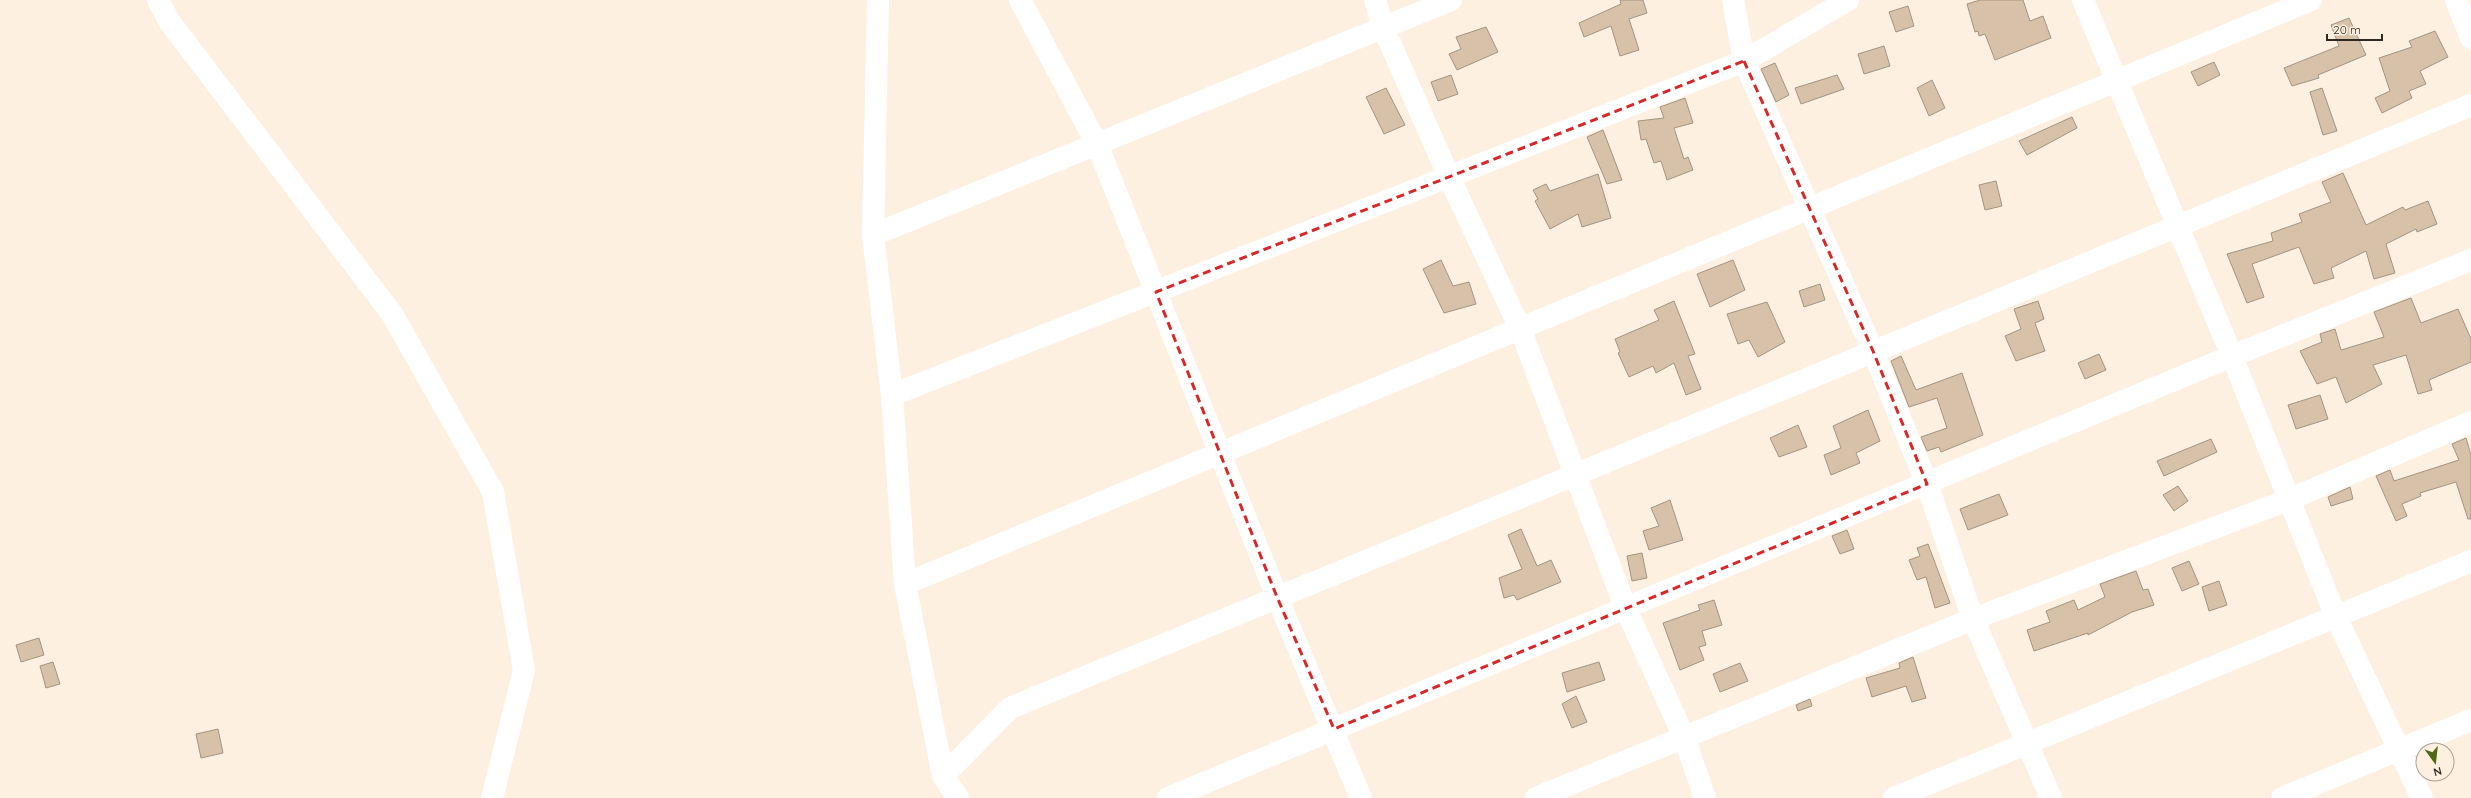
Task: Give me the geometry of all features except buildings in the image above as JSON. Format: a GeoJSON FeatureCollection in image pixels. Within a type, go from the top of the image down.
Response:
{"type":"FeatureCollection","features":[{"type":"Feature","properties":{"kind":"street"},"geometry":{"type":"LineString","coordinates":[[158,0],[169,21],[392,314],[493,492],[524,670],[492,798]]}},
{"type":"Feature","properties":{"kind":"street"},"geometry":{"type":"LineString","coordinates":[[878,0],[873,234],[892,395],[905,584],[943,776],[958,798]]}},
{"type":"Feature","properties":{"kind":"street"},"geometry":{"type":"LineString","coordinates":[[1375,0],[1383,27],[1448,177],[1520,328],[1626,609],[1684,737],[1705,798]]}},
{"type":"Feature","properties":{"kind":"street"},"geometry":{"type":"LineString","coordinates":[[873,234],[1451,0]]}},
{"type":"Feature","properties":{"kind":"street"},"geometry":{"type":"LineString","coordinates":[[1732,0],[1744,61],[1873,351],[1927,484],[1973,619],[2051,798]]}},
{"type":"Feature","properties":{"kind":"street"},"geometry":{"type":"LineString","coordinates":[[892,395],[1744,61],[1848,0]]}},
{"type":"Feature","properties":{"kind":"street"},"geometry":{"type":"LineString","coordinates":[[2083,0],[2232,356],[2288,500],[2336,617],[2422,798]]}},
{"type":"Feature","properties":{"kind":"street"},"geometry":{"type":"LineString","coordinates":[[905,584],[2311,0]]}},
{"type":"Feature","properties":{"kind":"street"},"geometry":{"type":"LineString","coordinates":[[2456,0],[2471,38]]}},
{"type":"Feature","properties":{"kind":"street"},"geometry":{"type":"LineString","coordinates":[[1025,1],[1096,144],[1277,598],[1334,729],[1361,798]]}},
{"type":"Feature","properties":{"kind":"street"},"geometry":{"type":"LineString","coordinates":[[943,776],[1010,708],[2176,225],[2471,105]]}},
{"type":"Feature","properties":{"kind":"street"},"geometry":{"type":"LineString","coordinates":[[1168,798],[2232,356],[2471,260]]}},
{"type":"Feature","properties":{"kind":"street"},"geometry":{"type":"LineString","coordinates":[[1536,798],[1973,619],[2288,500],[2471,422]]}},
{"type":"Feature","properties":{"kind":"street"},"geometry":{"type":"LineString","coordinates":[[1894,798],[2471,562]]}},
{"type":"Feature","properties":{"kind":"street"},"geometry":{"type":"LineString","coordinates":[[2282,798],[2471,720]]}},
{"type":"Feature","properties":{"kind":"highlighted area"},"geometry":{"type":"Polygon","coordinates":[[[1744,61],[1873,351],[1927,484],[1334,729],[1277,597],[1156,292],[1744,61]]]}}]}
